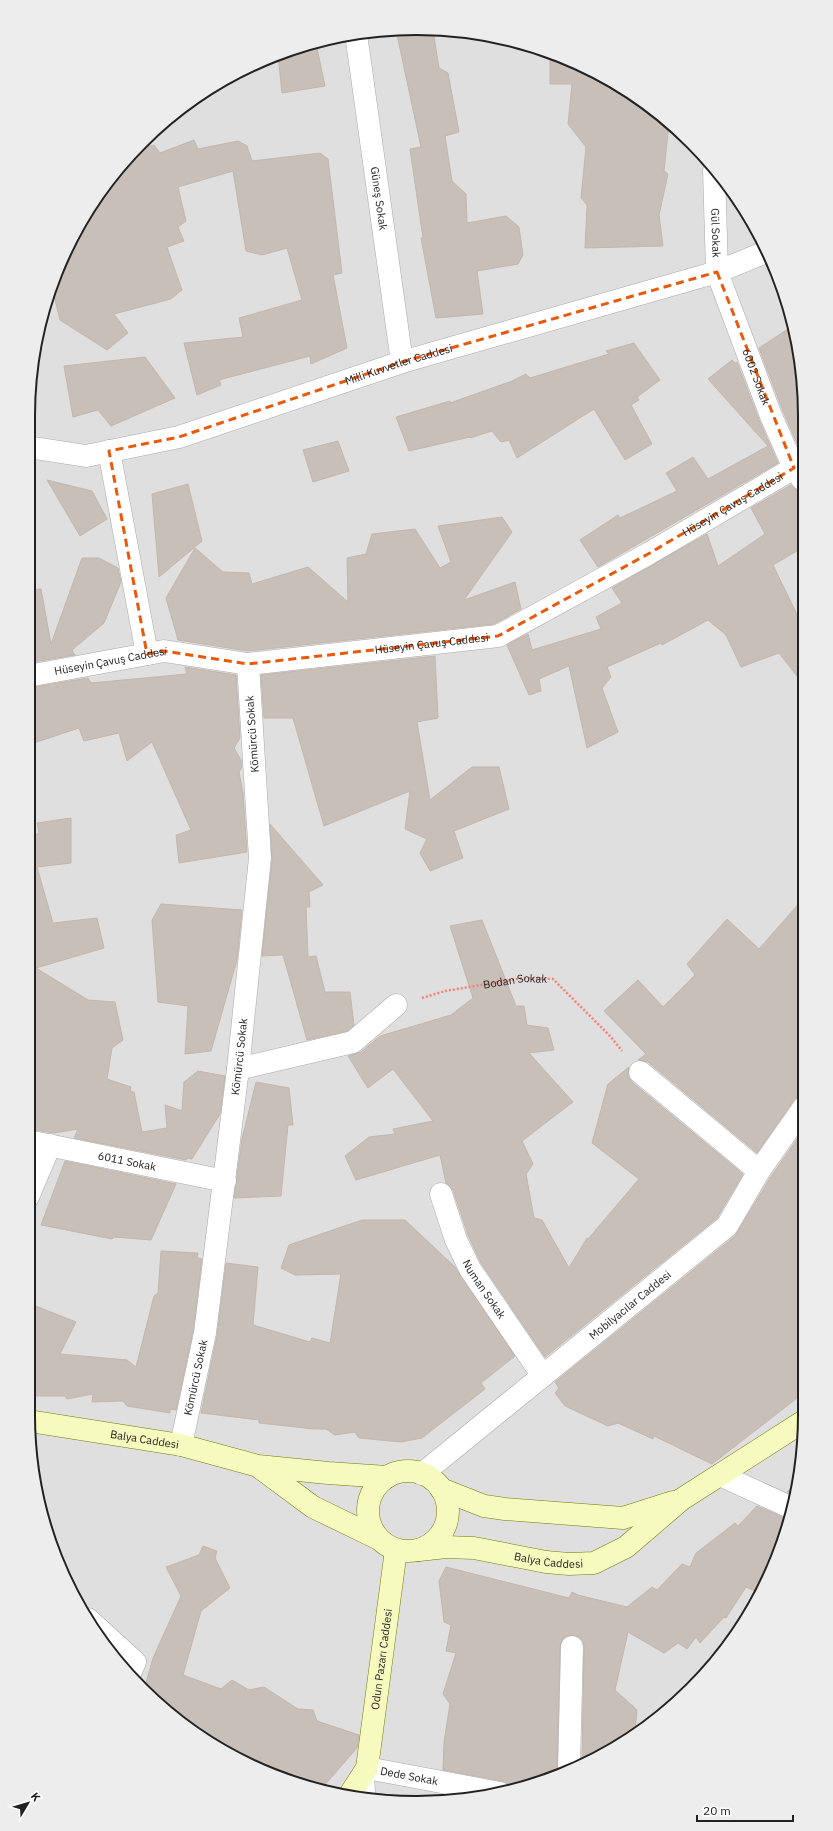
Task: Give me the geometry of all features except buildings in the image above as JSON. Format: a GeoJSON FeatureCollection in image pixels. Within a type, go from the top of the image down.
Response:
{"type":"FeatureCollection","features":[{"type":"Feature","properties":{"kind":"main road","name":"Balya Caddesi"},"geometry":{"type":"LineString","coordinates":[[35,1422],[181,1445],[258,1466],[387,1477]]}},
{"type":"Feature","properties":{"kind":"main road","name":"Balya Caddesi"},"geometry":{"type":"LineString","coordinates":[[258,1466],[313,1507],[377,1538],[396,1550],[408,1552],[446,1547],[474,1548],[546,1562],[568,1564],[594,1563],[626,1547],[682,1499],[798,1425]]}},
{"type":"Feature","properties":{"kind":"main road","name":"Balya Caddesi"},"geometry":{"type":"LineString","coordinates":[[377,1538],[371,1528],[368,1517],[368,1505],[371,1494],[378,1484],[387,1477],[398,1472],[410,1471],[422,1474],[433,1480],[441,1489],[446,1501],[448,1513],[445,1526],[439,1537],[429,1546],[419,1550]]}},
{"type":"Feature","properties":{"kind":"main road","name":"Balya Caddesi"},"geometry":{"type":"LineString","coordinates":[[441,1489],[478,1504],[498,1508],[624,1518],[682,1499]]}},
{"type":"Feature","properties":{"kind":"main road","name":"Odun Pazarı Caddesi"},"geometry":{"type":"LineString","coordinates":[[352,1791],[367,1768],[396,1550]]}},
{"type":"Feature","properties":{"kind":"street","name":"Güneş Sokak"},"geometry":{"type":"LineString","coordinates":[[357,40],[402,362]]}},
{"type":"Feature","properties":{"kind":"street","name":"Gül Sokak"},"geometry":{"type":"LineString","coordinates":[[714,178],[717,272]]}},
{"type":"Feature","properties":{"kind":"street","name":"Milli Kuvvetler Caddesi"},"geometry":{"type":"LineString","coordinates":[[35,447],[86,456],[179,437],[402,362],[717,272],[762,254]]}},
{"type":"Feature","properties":{"kind":"street","name":"6002 Sokak"},"geometry":{"type":"LineString","coordinates":[[717,272],[771,416],[798,473]]}},
{"type":"Feature","properties":{"kind":"street"},"geometry":{"type":"LineString","coordinates":[[109,452],[147,654]]}},
{"type":"Feature","properties":{"kind":"street","name":"Hüseyin Çavuş Caddesi"},"geometry":{"type":"LineString","coordinates":[[35,675],[164,651],[248,664],[498,636],[798,473]]}},
{"type":"Feature","properties":{"kind":"street","name":"Kömürcü Sokak"},"geometry":{"type":"LineString","coordinates":[[181,1445],[205,1333],[238,1069],[260,858],[248,664]]}},
{"type":"Feature","properties":{"kind":"street"},"geometry":{"type":"LineString","coordinates":[[238,1069],[354,1042],[396,1005]]}},
{"type":"Feature","properties":{"kind":"street"},"geometry":{"type":"LineString","coordinates":[[640,1072],[759,1171]]}},
{"type":"Feature","properties":{"kind":"street","name":"Mobilyacılar Caddesi"},"geometry":{"type":"LineString","coordinates":[[422,1474],[727,1226],[759,1171],[798,1116]]}},
{"type":"Feature","properties":{"kind":"street","name":"6011 Sokak"},"geometry":{"type":"LineString","coordinates":[[35,1142],[225,1181]]}},
{"type":"Feature","properties":{"kind":"street"},"geometry":{"type":"LineString","coordinates":[[35,1180],[50,1145]]}},
{"type":"Feature","properties":{"kind":"street","name":"Numan Sokak"},"geometry":{"type":"LineString","coordinates":[[441,1194],[456,1240],[470,1270],[543,1376]]}},
{"type":"Feature","properties":{"kind":"street"},"geometry":{"type":"LineString","coordinates":[[720,1475],[787,1506]]}},
{"type":"Feature","properties":{"kind":"street"},"geometry":{"type":"LineString","coordinates":[[105,1635],[135,1662],[133,1669]]}},
{"type":"Feature","properties":{"kind":"street"},"geometry":{"type":"LineString","coordinates":[[568,1764],[572,1647]]}},
{"type":"Feature","properties":{"kind":"street","name":"Dede Sokak"},"geometry":{"type":"LineString","coordinates":[[367,1768],[484,1790]]}},
{"type":"Feature","properties":{"kind":"lane","name":"Odun Pazarı Caddesi"},"geometry":{"type":"LineString","coordinates":[[367,1768],[369,1793]]}},
{"type":"Feature","properties":{"kind":"path","name":"Bodan Sokak"},"geometry":{"type":"LineString","coordinates":[[396,1005],[459,988],[524,978],[553,979],[610,1036],[640,1072]]}},
{"type":"Feature","properties":{"kind":"highlighted area"},"geometry":{"type":"Polygon","coordinates":[[[717,272],[794,468],[648,554],[498,636],[248,664],[164,651],[147,654],[109,451],[179,437],[402,362],[717,272]]]}},
{"type":"Feature","properties":{"kind":"shaded area"},"geometry":{"type":"Polygon","coordinates":[[[416,35],[466,38],[491,42],[539,55],[585,74],[628,99],[668,130],[703,165],[734,205],[759,248],[778,294],[791,342],[795,367],[798,416],[798,1414],[795,1464],[791,1489],[778,1537],[759,1583],[734,1626],[719,1647],[686,1684],[668,1701],[628,1732],[585,1757],[562,1767],[539,1776],[491,1789],[466,1793],[416,1796],[367,1793],[342,1789],[294,1776],[248,1757],[205,1732],[184,1717],[147,1684],[130,1666],[99,1626],[74,1583],[64,1560],[55,1537],[42,1489],[36,1439],[35,416],[38,367],[42,342],[55,294],[74,248],[86,226],[114,184],[130,165],[165,130],[184,114],[205,99],[248,74],[294,55],[318,48],[342,42],[392,36],[416,35]]]}}]}
